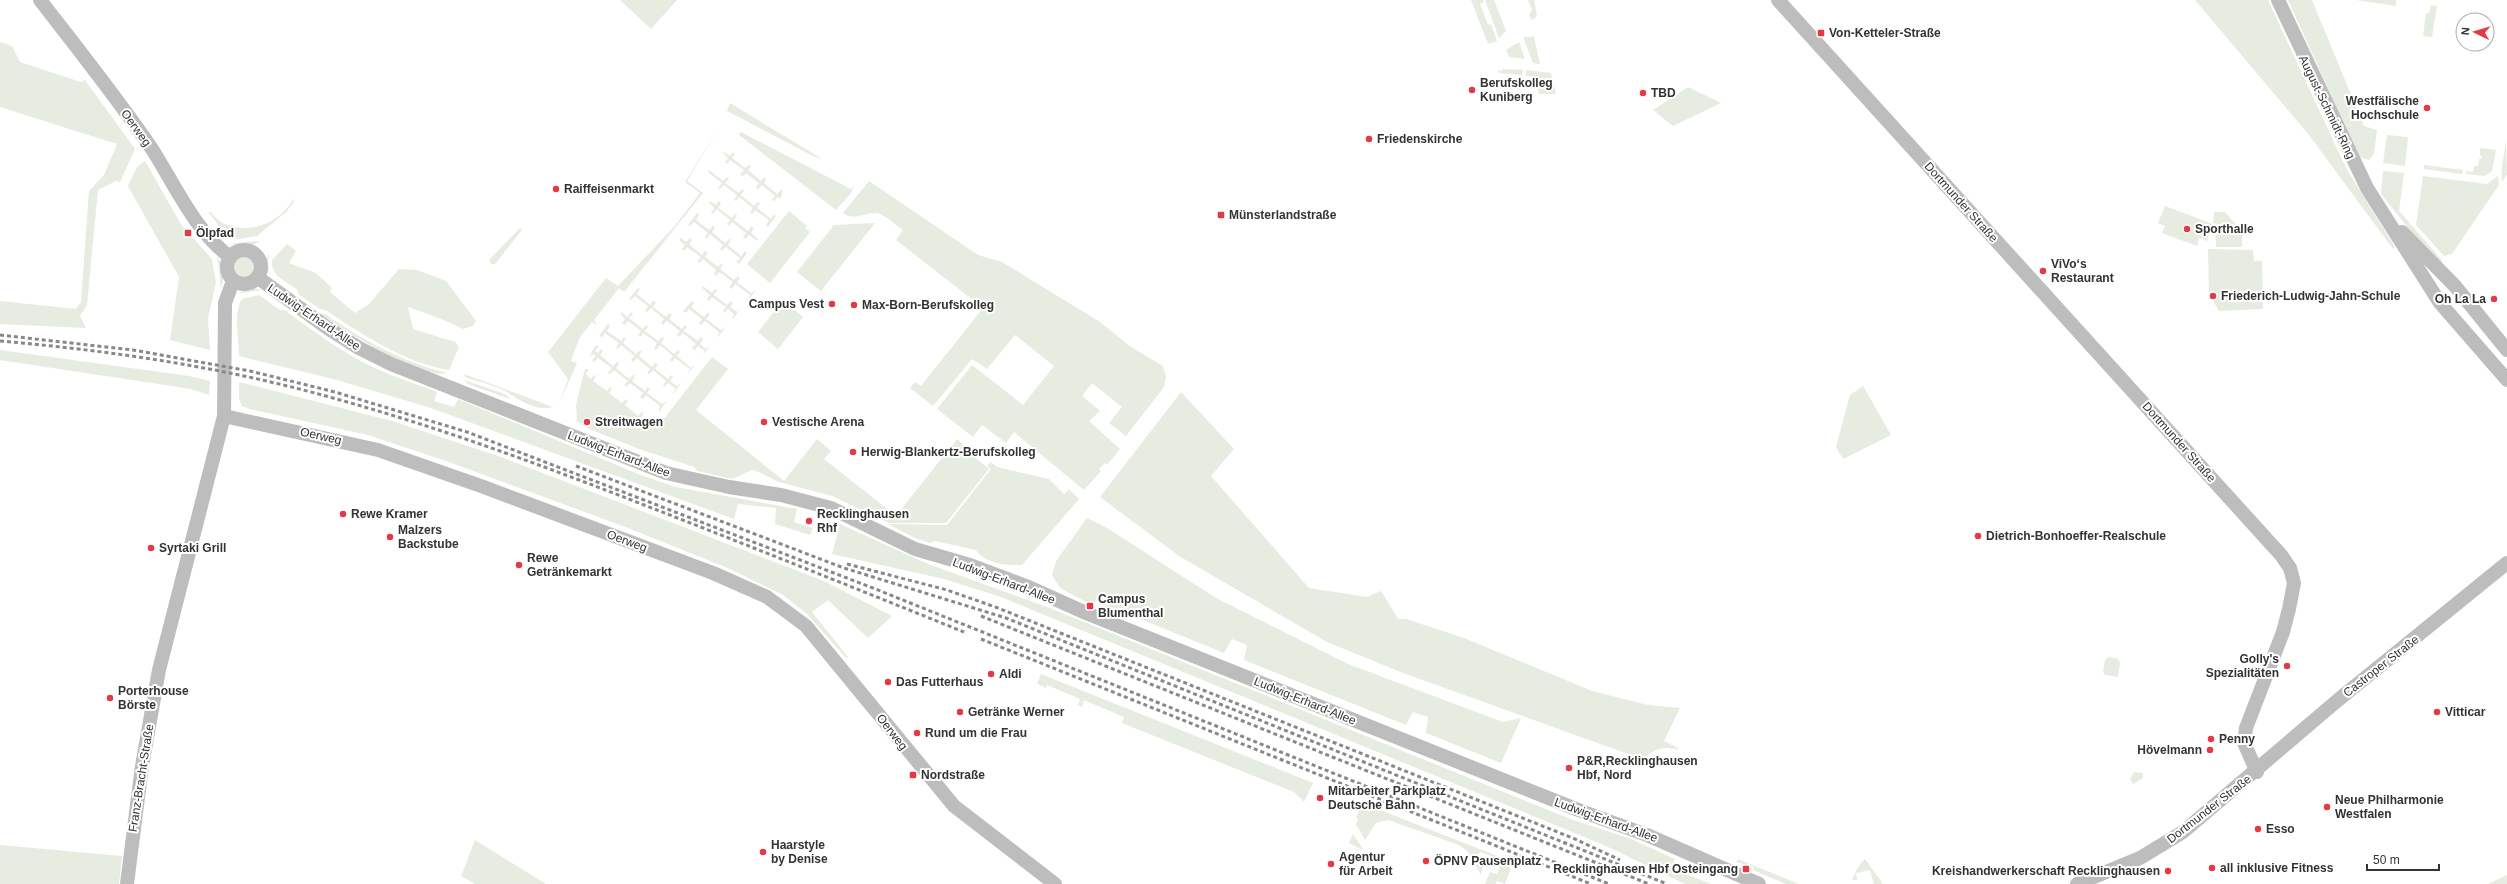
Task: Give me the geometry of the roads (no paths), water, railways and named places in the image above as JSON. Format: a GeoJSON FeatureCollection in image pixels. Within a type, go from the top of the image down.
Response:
{"type":"FeatureCollection","features":[{"type":"Feature","properties":{"kind":"main road","name":"Oerweg"},"geometry":{"type":"LineString","coordinates":[[40,0],[151,148],[198,222],[218,248],[230,257]]}},
{"type":"Feature","properties":{"kind":"main road","name":"Dortmunder Straße"},"geometry":{"type":"LineString","coordinates":[[1778,0],[2281,555],[2290,568],[2294,583],[2283,632],[2246,728],[2244,743],[2257,772],[2165,844],[2140,858],[2077,884]]}},
{"type":"Feature","properties":{"kind":"main road","name":"August-Schmidt-Ring"},"geometry":{"type":"LineString","coordinates":[[2278,0],[2361,177],[2440,303],[2507,380]]}},
{"type":"Feature","properties":{"kind":"main road","name":"August-Schmidt-Ring"},"geometry":{"type":"LineString","coordinates":[[2381,210],[2455,286],[2507,350]]}},
{"type":"Feature","properties":{"kind":"main road"},"geometry":{"type":"LineString","coordinates":[[242,250],[252,252],[260,264],[257,277],[246,284],[233,281],[227,270],[230,257],[242,250]]}},
{"type":"Feature","properties":{"kind":"main road","name":"Ludwig-Erhard-Allee"},"geometry":{"type":"LineString","coordinates":[[257,277],[329,329],[359,348],[391,364],[510,410],[640,464],[692,480],[781,495],[831,508],[915,549],[970,565],[1026,586],[1086,614],[1498,779],[1647,835],[1759,884]]}},
{"type":"Feature","properties":{"kind":"main road"},"geometry":{"type":"LineString","coordinates":[[224,416],[225,302],[233,281]]}},
{"type":"Feature","properties":{"kind":"main road","name":"Oerweg"},"geometry":{"type":"LineString","coordinates":[[224,416],[378,450],[481,486],[666,556],[766,597],[806,626],[954,806],[1055,884]]}},
{"type":"Feature","properties":{"kind":"main road","name":"Franz-Bracht-Straße"},"geometry":{"type":"LineString","coordinates":[[127,884],[142,766],[159,670],[224,416]]}},
{"type":"Feature","properties":{"kind":"main road","name":"Castroper Straße"},"geometry":{"type":"LineString","coordinates":[[2257,772],[2338,700],[2507,563]]}},
{"type":"Feature","properties":{"kind":"railway"},"geometry":{"type":"LineString","coordinates":[[0,335],[133,350],[250,371],[335,392],[467,432],[873,588],[1609,884]]}},
{"type":"Feature","properties":{"kind":"railway"},"geometry":{"type":"LineString","coordinates":[[0,341],[86,350],[172,362],[214,370],[340,400],[420,424],[500,451],[578,480],[734,540],[964,632]]}},
{"type":"Feature","properties":{"kind":"railway"},"geometry":{"type":"LineString","coordinates":[[576,466],[844,568],[1006,618],[1667,884]]}},
{"type":"Feature","properties":{"kind":"railway"},"geometry":{"type":"LineString","coordinates":[[847,564],[947,590],[998,608],[1575,839],[1620,860]]}},
{"type":"Feature","properties":{"kind":"railway"},"geometry":{"type":"LineString","coordinates":[[981,616],[1649,884]]}},
{"type":"Feature","properties":{"kind":"railway"},"geometry":{"type":"LineString","coordinates":[[981,639],[1591,884]]}},
{"type":"Feature","properties":{"kind":"place","name":"Von-Ketteler-Straße"},"geometry":{"type":"Point","coordinates":[1821,33]}},
{"type":"Feature","properties":{"kind":"place","name":"Berufskolleg Kuniberg"},"geometry":{"type":"Point","coordinates":[1472,90]}},
{"type":"Feature","properties":{"kind":"place","name":"TBD"},"geometry":{"type":"Point","coordinates":[1643,93]}},
{"type":"Feature","properties":{"kind":"place","name":"Westfälische Hochschule"},"geometry":{"type":"Point","coordinates":[2427,108]}},
{"type":"Feature","properties":{"kind":"place","name":"Friedenskirche"},"geometry":{"type":"Point","coordinates":[1369,139]}},
{"type":"Feature","properties":{"kind":"place","name":"Raiffeisenmarkt"},"geometry":{"type":"Point","coordinates":[556,189]}},
{"type":"Feature","properties":{"kind":"place","name":"Münsterlandstraße"},"geometry":{"type":"Point","coordinates":[1221,215]}},
{"type":"Feature","properties":{"kind":"place","name":"Sporthalle"},"geometry":{"type":"Point","coordinates":[2187,229]}},
{"type":"Feature","properties":{"kind":"place","name":"Ölpfad"},"geometry":{"type":"Point","coordinates":[188,233]}},
{"type":"Feature","properties":{"kind":"place","name":"ViVo‘s Restaurant"},"geometry":{"type":"Point","coordinates":[2043,271]}},
{"type":"Feature","properties":{"kind":"place","name":"Friederich-Ludwig-Jahn-Schule"},"geometry":{"type":"Point","coordinates":[2213,296]}},
{"type":"Feature","properties":{"kind":"place","name":"Oh La La"},"geometry":{"type":"Point","coordinates":[2494,299]}},
{"type":"Feature","properties":{"kind":"place","name":"Campus Vest"},"geometry":{"type":"Point","coordinates":[832,304]}},
{"type":"Feature","properties":{"kind":"place","name":"Max-Born-Berufskolleg"},"geometry":{"type":"Point","coordinates":[854,305]}},
{"type":"Feature","properties":{"kind":"place","name":"Streitwagen"},"geometry":{"type":"Point","coordinates":[587,422]}},
{"type":"Feature","properties":{"kind":"place","name":"Vestische Arena"},"geometry":{"type":"Point","coordinates":[764,422]}},
{"type":"Feature","properties":{"kind":"place","name":"Herwig-Blankertz-Berufskolleg"},"geometry":{"type":"Point","coordinates":[853,452]}},
{"type":"Feature","properties":{"kind":"place","name":"Rewe Kramer"},"geometry":{"type":"Point","coordinates":[343,514]}},
{"type":"Feature","properties":{"kind":"place","name":"Recklinghausen Rhf"},"geometry":{"type":"Point","coordinates":[809,521]}},
{"type":"Feature","properties":{"kind":"place","name":"Dietrich-Bonhoeffer-Realschule"},"geometry":{"type":"Point","coordinates":[1978,536]}},
{"type":"Feature","properties":{"kind":"place","name":"Malzers Backstube"},"geometry":{"type":"Point","coordinates":[390,537]}},
{"type":"Feature","properties":{"kind":"place","name":"Syrtaki Grill"},"geometry":{"type":"Point","coordinates":[151,548]}},
{"type":"Feature","properties":{"kind":"place","name":"Rewe Getränkemarkt"},"geometry":{"type":"Point","coordinates":[519,565]}},
{"type":"Feature","properties":{"kind":"place","name":"Campus Blumenthal"},"geometry":{"type":"Point","coordinates":[1090,606]}},
{"type":"Feature","properties":{"kind":"place","name":"Golly's Spezialitäten"},"geometry":{"type":"Point","coordinates":[2287,666]}},
{"type":"Feature","properties":{"kind":"place","name":"Aldi"},"geometry":{"type":"Point","coordinates":[991,674]}},
{"type":"Feature","properties":{"kind":"place","name":"Das Futterhaus"},"geometry":{"type":"Point","coordinates":[888,682]}},
{"type":"Feature","properties":{"kind":"place","name":"Porterhouse Börste"},"geometry":{"type":"Point","coordinates":[110,698]}},
{"type":"Feature","properties":{"kind":"place","name":"Getränke Werner"},"geometry":{"type":"Point","coordinates":[960,712]}},
{"type":"Feature","properties":{"kind":"place","name":"Vitticar"},"geometry":{"type":"Point","coordinates":[2437,712]}},
{"type":"Feature","properties":{"kind":"place","name":"Rund um die Frau"},"geometry":{"type":"Point","coordinates":[917,733]}},
{"type":"Feature","properties":{"kind":"place","name":"Penny"},"geometry":{"type":"Point","coordinates":[2211,739]}},
{"type":"Feature","properties":{"kind":"place","name":"Hövelmann"},"geometry":{"type":"Point","coordinates":[2210,750]}},
{"type":"Feature","properties":{"kind":"place","name":"P&R,Recklinghausen Hbf, Nord"},"geometry":{"type":"Point","coordinates":[1569,768]}},
{"type":"Feature","properties":{"kind":"place","name":"Nordstraße"},"geometry":{"type":"Point","coordinates":[913,775]}},
{"type":"Feature","properties":{"kind":"place","name":"Mitarbeiter Parkplatz Deutsche Bahn"},"geometry":{"type":"Point","coordinates":[1320,798]}},
{"type":"Feature","properties":{"kind":"place","name":"Neue Philharmonie Westfalen"},"geometry":{"type":"Point","coordinates":[2327,807]}},
{"type":"Feature","properties":{"kind":"place","name":"Esso"},"geometry":{"type":"Point","coordinates":[2258,829]}},
{"type":"Feature","properties":{"kind":"place","name":"Haarstyle by Denise"},"geometry":{"type":"Point","coordinates":[763,852]}},
{"type":"Feature","properties":{"kind":"place","name":"ÖPNV Pausenplatz"},"geometry":{"type":"Point","coordinates":[1426,861]}},
{"type":"Feature","properties":{"kind":"place","name":"Agentur für Arbeit"},"geometry":{"type":"Point","coordinates":[1331,864]}},
{"type":"Feature","properties":{"kind":"place","name":"all inklusive Fitness"},"geometry":{"type":"Point","coordinates":[2212,868]}},
{"type":"Feature","properties":{"kind":"place","name":"Recklinghausen Hbf Osteingang"},"geometry":{"type":"Point","coordinates":[1746,869]}},
{"type":"Feature","properties":{"kind":"place","name":"Kreishandwerkerschaft Recklinghausen"},"geometry":{"type":"Point","coordinates":[2168,871]}}]}
